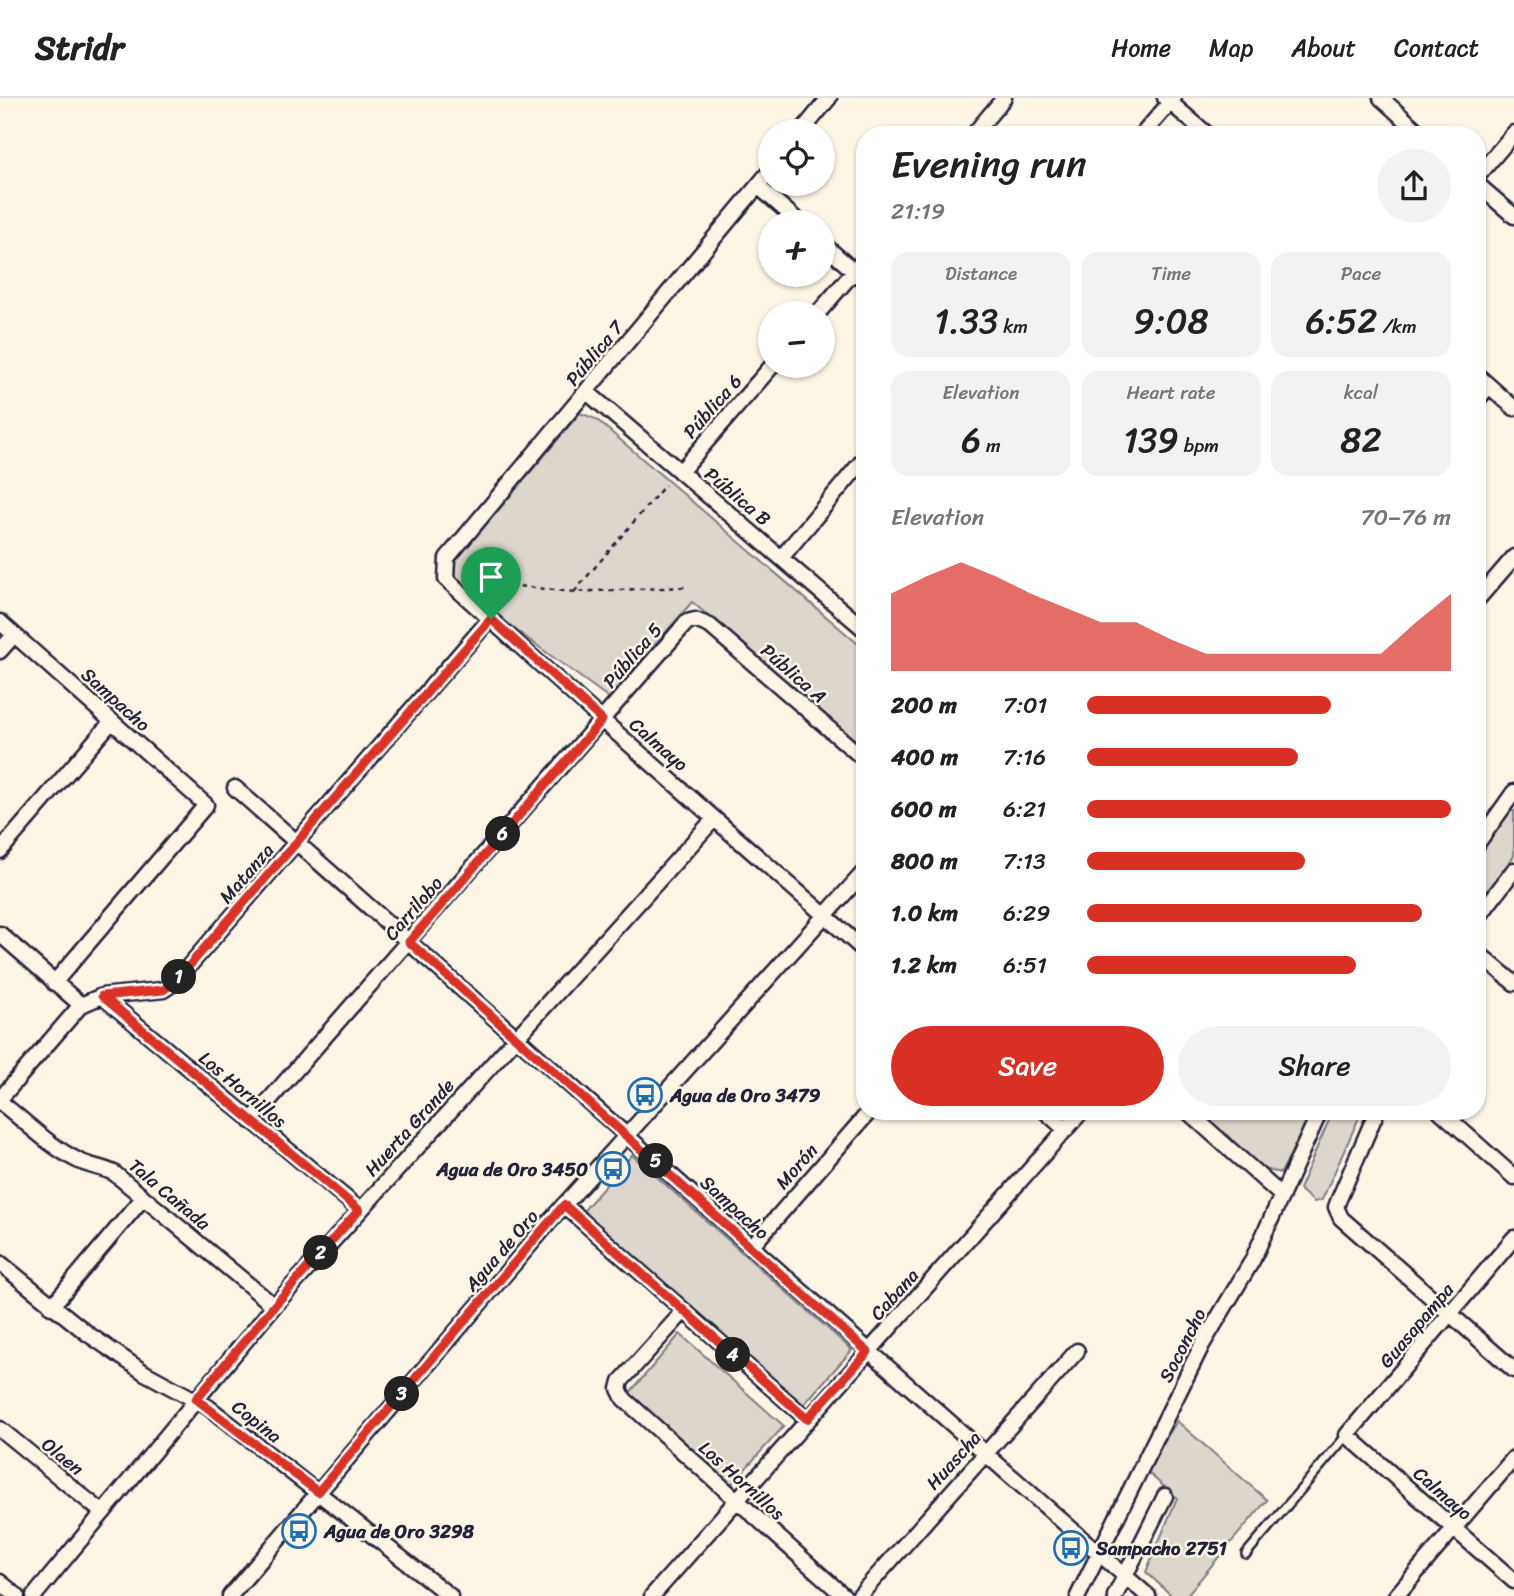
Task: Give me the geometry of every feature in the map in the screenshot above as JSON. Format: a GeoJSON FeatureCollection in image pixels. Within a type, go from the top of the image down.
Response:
{"type":"FeatureCollection","features":[{"type":"Feature","properties":{"kind":"street"},"geometry":{"type":"LineString","coordinates":[[812,119],[829,98]]}},
{"type":"Feature","properties":{"kind":"street"},"geometry":{"type":"LineString","coordinates":[[981,126],[1004,98]]}},
{"type":"Feature","properties":{"kind":"street"},"geometry":{"type":"LineString","coordinates":[[1381,98],[1412,126]]}},
{"type":"Feature","properties":{"kind":"street"},"geometry":{"type":"LineString","coordinates":[[1149,126],[1169,100],[1198,126]]}},
{"type":"Feature","properties":{"kind":"street"},"geometry":{"type":"LineString","coordinates":[[1486,166],[1514,133]]}},
{"type":"Feature","properties":{"kind":"street","name":"Pública 7"},"geometry":{"type":"LineString","coordinates":[[446,579],[447,558],[758,186]]}},
{"type":"Feature","properties":{"kind":"street"},"geometry":{"type":"LineString","coordinates":[[1486,192],[1514,216]]}},
{"type":"Feature","properties":{"kind":"street"},"geometry":{"type":"LineString","coordinates":[[769,196],[785,210]]}},
{"type":"Feature","properties":{"kind":"street"},"geometry":{"type":"LineString","coordinates":[[835,255],[856,273]]}},
{"type":"Feature","properties":{"kind":"street"},"geometry":{"type":"LineString","coordinates":[[831,301],[856,279]]}},
{"type":"Feature","properties":{"kind":"street","name":"Pública 6"},"geometry":{"type":"LineString","coordinates":[[680,472],[762,378]]}},
{"type":"Feature","properties":{"kind":"street"},"geometry":{"type":"LineString","coordinates":[[1486,383],[1514,408]]}},
{"type":"Feature","properties":{"kind":"street"},"geometry":{"type":"LineString","coordinates":[[1486,390],[1489,386]]}},
{"type":"Feature","properties":{"kind":"street","name":"Pública B"},"geometry":{"type":"LineString","coordinates":[[587,392],[856,622]]}},
{"type":"Feature","properties":{"kind":"street"},"geometry":{"type":"LineString","coordinates":[[781,558],[856,469]]}},
{"type":"Feature","properties":{"kind":"street"},"geometry":{"type":"LineString","coordinates":[[1486,590],[1514,557]]}},
{"type":"Feature","properties":{"kind":"street","name":"Calmayo"},"geometry":{"type":"LineString","coordinates":[[446,579],[856,943]]}},
{"type":"Feature","properties":{"kind":"street","name":"Matanza"},"geometry":{"type":"LineString","coordinates":[[0,1101],[81,1005],[102,996],[163,990],[175,982],[491,619]]}},
{"type":"Feature","properties":{"kind":"street","name":"Pública 5"},"geometry":{"type":"LineString","coordinates":[[602,720],[687,621],[695,620]]}},
{"type":"Feature","properties":{"kind":"street","name":"Pública A"},"geometry":{"type":"LineString","coordinates":[[695,620],[710,626],[856,752]]}},
{"type":"Feature","properties":{"kind":"street","name":"Sampacho"},"geometry":{"type":"LineString","coordinates":[[0,622],[206,805],[54,983]]}},
{"type":"Feature","properties":{"kind":"street"},"geometry":{"type":"LineString","coordinates":[[0,651],[14,635]]}},
{"type":"Feature","properties":{"kind":"street","name":"Carrilobo"},"geometry":{"type":"LineString","coordinates":[[251,1121],[602,720]]}},
{"type":"Feature","properties":{"kind":"street"},"geometry":{"type":"LineString","coordinates":[[0,851],[112,721]]}},
{"type":"Feature","properties":{"kind":"street","name":"Sampacho"},"geometry":{"type":"LineString","coordinates":[[234,788],[868,1352],[1148,1596]]}},
{"type":"Feature","properties":{"kind":"street"},"geometry":{"type":"LineString","coordinates":[[1486,831],[1514,792]]}},
{"type":"Feature","properties":{"kind":"street","name":"Huerta Grande"},"geometry":{"type":"LineString","coordinates":[[34,1596],[274,1306],[714,818]]}},
{"type":"Feature","properties":{"kind":"street"},"geometry":{"type":"LineString","coordinates":[[1486,907],[1514,870]]}},
{"type":"Feature","properties":{"kind":"street","name":"Agua de Oro"},"geometry":{"type":"LineString","coordinates":[[230,1596],[626,1134],[856,881]]}},
{"type":"Feature","properties":{"kind":"street"},"geometry":{"type":"LineString","coordinates":[[0,934],[81,1005]]}},
{"type":"Feature","properties":{"kind":"street"},"geometry":{"type":"LineString","coordinates":[[1486,960],[1514,983]]}},
{"type":"Feature","properties":{"kind":"street","name":"Los Hornillos"},"geometry":{"type":"LineString","coordinates":[[102,996],[359,1210]]}},
{"type":"Feature","properties":{"kind":"street","name":"Tala Cañada"},"geometry":{"type":"LineString","coordinates":[[0,1101],[67,1155],[81,1163],[103,1167],[114,1173],[274,1306]]}},
{"type":"Feature","properties":{"kind":"street","name":"Morón"},"geometry":{"type":"LineString","coordinates":[[751,1247],[862,1120]]}},
{"type":"Feature","properties":{"kind":"street"},"geometry":{"type":"LineString","coordinates":[[1055,1120],[1066,1130]]}},
{"type":"Feature","properties":{"kind":"street","name":"Cabana"},"geometry":{"type":"LineString","coordinates":[[652,1596],[1074,1120]]}},
{"type":"Feature","properties":{"kind":"street"},"geometry":{"type":"LineString","coordinates":[[1197,1120],[1282,1196]]}},
{"type":"Feature","properties":{"kind":"street","name":"Soconcho"},"geometry":{"type":"LineString","coordinates":[[1077,1596],[1202,1345],[1252,1261],[1316,1120]]}},
{"type":"Feature","properties":{"kind":"street"},"geometry":{"type":"LineString","coordinates":[[1373,1120],[1336,1208],[1341,1218],[1514,1370]]}},
{"type":"Feature","properties":{"kind":"street"},"geometry":{"type":"LineString","coordinates":[[1450,1120],[1514,1177]]}},
{"type":"Feature","properties":{"kind":"street"},"geometry":{"type":"LineString","coordinates":[[51,1307],[144,1198]]}},
{"type":"Feature","properties":{"kind":"street"},"geometry":{"type":"LineString","coordinates":[[564,1205],[807,1419]]}},
{"type":"Feature","properties":{"kind":"street","name":"Guasapampa"},"geometry":{"type":"LineString","coordinates":[[1347,1435],[1514,1238]]}},
{"type":"Feature","properties":{"kind":"street","name":"Copina"},"geometry":{"type":"LineString","coordinates":[[0,1263],[51,1307],[145,1374],[196,1399],[450,1596]]}},
{"type":"Feature","properties":{"kind":"street","name":"Los Hornillos"},"geometry":{"type":"LineString","coordinates":[[684,1311],[621,1381],[620,1389],[624,1399],[844,1596]]}},
{"type":"Feature","properties":{"kind":"street","name":"Huascha"},"geometry":{"type":"LineString","coordinates":[[859,1596],[1077,1351]]}},
{"type":"Feature","properties":{"kind":"street","name":"Olaen"},"geometry":{"type":"LineString","coordinates":[[0,1429],[102,1512]]}},
{"type":"Feature","properties":{"kind":"street","name":"Calmayo"},"geometry":{"type":"LineString","coordinates":[[1347,1435],[1514,1581]]}},
{"type":"Feature","properties":{"kind":"street"},"geometry":{"type":"LineString","coordinates":[[1396,1596],[1514,1458]]}},
{"type":"Feature","properties":{"kind":"street"},"geometry":{"type":"LineString","coordinates":[[1115,1596],[1166,1496]]}},
{"type":"Feature","properties":{"kind":"street"},"geometry":{"type":"LineString","coordinates":[[0,1582],[18,1596]]}},
{"type":"Feature","properties":{"kind":"lane"},"geometry":{"type":"LineString","coordinates":[[1246,1555],[1347,1435]]}},
{"type":"Feature","properties":{"kind":"path"},"geometry":{"type":"LineString","coordinates":[[573,592],[664,485]]}},
{"type":"Feature","properties":{"kind":"path"},"geometry":{"type":"LineString","coordinates":[[446,579],[573,592],[685,587]]}},
{"type":"Feature","properties":{"kind":"shaded area"},"geometry":{"type":"Polygon","coordinates":[[[580,413],[596,419],[856,642],[856,742],[692,602],[609,698],[446,579],[458,558],[580,413]]]}},
{"type":"Feature","properties":{"kind":"shaded area"},"geometry":{"type":"Polygon","coordinates":[[[1510,811],[1514,811],[1514,856],[1486,893],[1486,844],[1510,811]]]}},
{"type":"Feature","properties":{"kind":"shaded area"},"geometry":{"type":"Polygon","coordinates":[[[1207,1120],[1308,1120],[1281,1173],[1263,1169],[1207,1120]]]}},
{"type":"Feature","properties":{"kind":"shaded area"},"geometry":{"type":"Polygon","coordinates":[[[1329,1120],[1358,1120],[1322,1200],[1314,1202],[1299,1189],[1329,1120]]]}},
{"type":"Feature","properties":{"kind":"shaded area"},"geometry":{"type":"Polygon","coordinates":[[[632,1155],[852,1350],[798,1411],[578,1217],[632,1155]]]}},
{"type":"Feature","properties":{"kind":"shaded area"},"geometry":{"type":"Polygon","coordinates":[[[680,1334],[784,1426],[729,1487],[627,1396],[680,1334]]]}},
{"type":"Feature","properties":{"kind":"shaded area"},"geometry":{"type":"Polygon","coordinates":[[[1177,1421],[1267,1500],[1186,1596],[1172,1596],[1146,1572],[1177,1498],[1146,1471],[1177,1421]]]}},
{"type":"Feature","properties":{"kind":"place","name":"Agua de Oro 3479"},"geometry":{"type":"Point","coordinates":[645,1095]}},
{"type":"Feature","properties":{"kind":"place","name":"Agua de Oro 3450"},"geometry":{"type":"Point","coordinates":[613,1169]}},
{"type":"Feature","properties":{"kind":"place","name":"Agua de Oro 3298"},"geometry":{"type":"Point","coordinates":[299,1531]}},
{"type":"Feature","properties":{"kind":"place","name":"Sampacho 2751"},"geometry":{"type":"Point","coordinates":[1071,1548]}},
{"type":"Feature","properties":{"kind":"route"},"geometry":{"type":"LineString","coordinates":[[491,619],[602,720],[409,942],[868,1352],[807,1419],[564,1205],[318,1492],[196,1399],[359,1210],[102,996],[163,990],[175,982],[491,619]]}}]}
